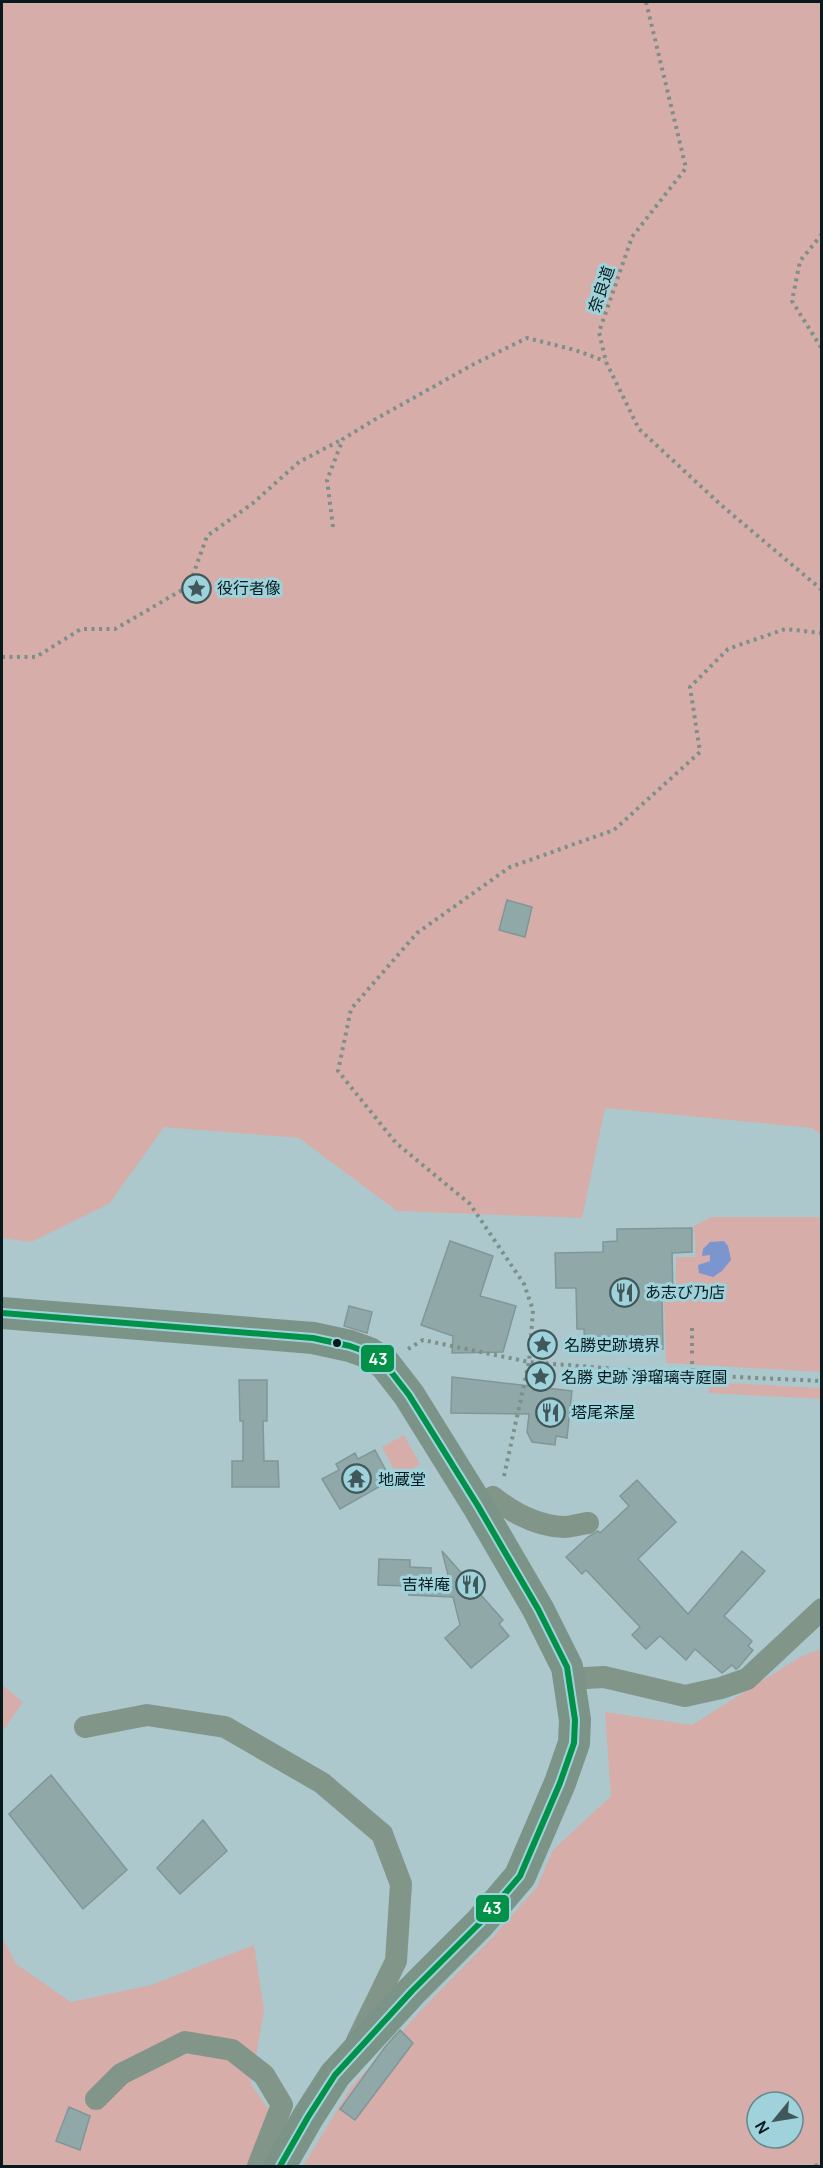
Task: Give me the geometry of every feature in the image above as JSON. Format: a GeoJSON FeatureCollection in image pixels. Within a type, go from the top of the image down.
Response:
{"type":"FeatureCollection","features":[{"type":"Feature","properties":{"kind":"main road"},"geometry":{"type":"LineString","coordinates":[[2,1313],[314,1338],[369,1353],[386,1365],[485,1501],[567,1667],[575,1720],[574,1743],[560,1783],[520,1876],[480,1923],[412,1991],[335,2075],[280,2166]]}},
{"type":"Feature","properties":{"kind":"street"},"geometry":{"type":"LineString","coordinates":[[485,1501],[542,1524],[565,1527],[588,1522]]}},
{"type":"Feature","properties":{"kind":"street"},"geometry":{"type":"LineString","coordinates":[[568,1678],[604,1677],[685,1696],[721,1688],[747,1679],[822,1609]]}},
{"type":"Feature","properties":{"kind":"street"},"geometry":{"type":"LineString","coordinates":[[85,1727],[147,1715],[225,1727],[322,1783],[382,1834],[401,1884],[396,1961],[345,2063]]}},
{"type":"Feature","properties":{"kind":"street"},"geometry":{"type":"LineString","coordinates":[[96,2099],[121,2074],[185,2042],[232,2050],[264,2075],[282,2105],[258,2166]]}},
{"type":"Feature","properties":{"kind":"path","name":"奈良道"},"geometry":{"type":"LineString","coordinates":[[646,2],[686,168],[632,237],[599,332],[606,362],[639,429],[721,505],[822,590]]}},
{"type":"Feature","properties":{"kind":"path"},"geometry":{"type":"LineString","coordinates":[[822,234],[800,261],[792,301],[822,350]]}},
{"type":"Feature","properties":{"kind":"path"},"geometry":{"type":"LineString","coordinates":[[2,657],[36,657],[81,629],[115,629],[189,586],[207,536],[253,503],[299,462],[474,364],[527,338],[575,350],[606,362]]}},
{"type":"Feature","properties":{"kind":"path"},"geometry":{"type":"LineString","coordinates":[[333,526],[327,480],[343,439]]}},
{"type":"Feature","properties":{"kind":"path"},"geometry":{"type":"LineString","coordinates":[[485,1501],[500,1493],[529,1362],[533,1310],[524,1284],[470,1204],[396,1143],[338,1071],[351,1009],[417,933],[510,867],[614,830],[700,752],[690,687],[728,649],[784,629],[822,633]]}},
{"type":"Feature","properties":{"kind":"path"},"geometry":{"type":"LineString","coordinates":[[692,1328],[692,1356]]}},
{"type":"Feature","properties":{"kind":"path"},"geometry":{"type":"LineString","coordinates":[[386,1365],[423,1340],[529,1362],[693,1375],[822,1380]]}},
{"type":"Feature","properties":{"kind":"path"},"geometry":{"type":"LineString","coordinates":[[692,1361],[693,1375]]}},
{"type":"Feature","properties":{"kind":"path"},"geometry":{"type":"LineString","coordinates":[[815,2166],[822,2163]]}},
{"type":"Feature","properties":{"kind":"shaded area"},"geometry":{"type":"Polygon","coordinates":[[[2,2],[821,2],[821,1135],[812,1128],[605,1108],[582,1218],[397,1211],[299,1138],[164,1127],[109,1204],[31,1242],[2,1238],[2,2]]]}},
{"type":"Feature","properties":{"kind":"shaded area"},"geometry":{"type":"Polygon","coordinates":[[[711,1217],[821,1217],[821,1372],[666,1363],[664,1299],[676,1298],[676,1257],[696,1257],[694,1226],[711,1217]]]}},
{"type":"Feature","properties":{"kind":"shaded area"},"geometry":{"type":"Polygon","coordinates":[[[709,1382],[821,1388],[821,1399],[709,1393],[709,1382]]]}},
{"type":"Feature","properties":{"kind":"shaded area"},"geometry":{"type":"Polygon","coordinates":[[[404,1435],[420,1464],[398,1477],[382,1447],[404,1435]]]}},
{"type":"Feature","properties":{"kind":"shaded area"},"geometry":{"type":"Polygon","coordinates":[[[821,1649],[821,2166],[303,2166],[351,2087],[426,2005],[494,1936],[537,1887],[553,1850],[611,1796],[605,1712],[692,1725],[800,1657],[821,1649]]]}},
{"type":"Feature","properties":{"kind":"shaded area"},"geometry":{"type":"Polygon","coordinates":[[[2,1685],[23,1702],[2,1732],[2,1685]]]}},
{"type":"Feature","properties":{"kind":"shaded area"},"geometry":{"type":"Polygon","coordinates":[[[2,1937],[16,1964],[71,2002],[151,1985],[254,1945],[264,2010],[251,2084],[284,2131],[265,2166],[2,2166],[2,1937]]]}},
{"type":"Feature","properties":{"kind":"water"},"geometry":{"type":"Polygon","coordinates":[[[724,1241],[728,1246],[731,1260],[722,1271],[713,1277],[699,1273],[698,1265],[710,1261],[710,1255],[702,1256],[703,1249],[710,1242],[724,1241]]]}},
{"type":"Feature","properties":{"kind":"building"},"geometry":{"type":"Polygon","coordinates":[[[507,900],[532,907],[525,937],[499,930],[507,900]]]}},
{"type":"Feature","properties":{"kind":"building","name":"あ志び乃店"},"geometry":{"type":"Polygon","coordinates":[[[692,1228],[692,1252],[672,1253],[673,1295],[662,1295],[663,1349],[585,1351],[584,1329],[577,1329],[576,1288],[556,1288],[555,1253],[603,1252],[603,1242],[617,1241],[617,1229],[692,1228]]]}},
{"type":"Feature","properties":{"kind":"building"},"geometry":{"type":"Polygon","coordinates":[[[450,1241],[493,1256],[480,1296],[516,1306],[503,1352],[452,1353],[453,1336],[421,1325],[450,1241]]]}},
{"type":"Feature","properties":{"kind":"building"},"geometry":{"type":"Polygon","coordinates":[[[349,1306],[372,1312],[367,1333],[344,1326],[349,1306]]]}},
{"type":"Feature","properties":{"kind":"building"},"geometry":{"type":"Polygon","coordinates":[[[452,1377],[572,1391],[567,1438],[556,1436],[555,1445],[532,1442],[527,1432],[529,1414],[451,1413],[452,1377]]]}},
{"type":"Feature","properties":{"kind":"building"},"geometry":{"type":"Polygon","coordinates":[[[239,1380],[267,1380],[267,1421],[263,1421],[264,1461],[278,1461],[279,1487],[232,1487],[232,1461],[243,1461],[243,1421],[240,1421],[239,1380]]]}},
{"type":"Feature","properties":{"kind":"building","name":"地蔵堂"},"geometry":{"type":"Polygon","coordinates":[[[375,1450],[391,1480],[340,1509],[322,1479],[339,1470],[336,1464],[355,1453],[358,1459],[375,1450]]]}},
{"type":"Feature","properties":{"kind":"building"},"geometry":{"type":"Polygon","coordinates":[[[637,1480],[676,1522],[638,1559],[688,1614],[742,1551],[765,1571],[724,1616],[752,1641],[748,1646],[753,1650],[738,1668],[732,1665],[722,1673],[695,1649],[686,1660],[660,1636],[646,1649],[632,1635],[640,1627],[586,1570],[582,1574],[566,1557],[588,1537],[598,1531],[600,1533],[629,1506],[620,1496],[637,1480]]]}},
{"type":"Feature","properties":{"kind":"building"},"geometry":{"type":"Polygon","coordinates":[[[442,1551],[503,1620],[499,1624],[509,1636],[471,1668],[445,1638],[460,1625],[453,1597],[409,1595],[409,1586],[378,1585],[379,1559],[410,1560],[410,1567],[431,1568],[431,1584],[449,1579],[442,1551]]]}},
{"type":"Feature","properties":{"kind":"building"},"geometry":{"type":"Polygon","coordinates":[[[51,1775],[127,1870],[83,1909],[9,1814],[51,1775]]]}},
{"type":"Feature","properties":{"kind":"building"},"geometry":{"type":"Polygon","coordinates":[[[203,1820],[227,1851],[180,1894],[157,1868],[203,1820]]]}},
{"type":"Feature","properties":{"kind":"building"},"geometry":{"type":"Polygon","coordinates":[[[400,2030],[413,2043],[355,2120],[340,2109],[400,2030]]]}},
{"type":"Feature","properties":{"kind":"building"},"geometry":{"type":"Polygon","coordinates":[[[69,2107],[90,2116],[80,2150],[56,2141],[69,2107]]]}},
{"type":"Feature","properties":{"kind":"transit line","name":"43"},"geometry":{"type":"LineString","coordinates":[[2,1313],[313,1338],[350,1346],[369,1353],[385,1364],[409,1395],[538,1609],[567,1667],[575,1720],[574,1743],[560,1783],[520,1876],[480,1923],[412,1991],[335,2075],[280,2166]]}},
{"type":"Feature","properties":{"kind":"place","name":"役行者像"},"geometry":{"type":"Point","coordinates":[196,588]}},
{"type":"Feature","properties":{"kind":"place","name":"あ志び乃店"},"geometry":{"type":"Point","coordinates":[624,1292]}},
{"type":"Feature","properties":{"kind":"place","name":"名勝史跡境界"},"geometry":{"type":"Point","coordinates":[543,1345]}},
{"type":"Feature","properties":{"kind":"place","name":"名勝 史跡 淨瑠璃寺庭園"},"geometry":{"type":"Point","coordinates":[540,1377]}},
{"type":"Feature","properties":{"kind":"place","name":"塔尾茶屋"},"geometry":{"type":"Point","coordinates":[550,1412]}},
{"type":"Feature","properties":{"kind":"place","name":"地蔵堂"},"geometry":{"type":"Point","coordinates":[357,1479]}},
{"type":"Feature","properties":{"kind":"place","name":"吉祥庵"},"geometry":{"type":"Point","coordinates":[471,1584]}}]}
